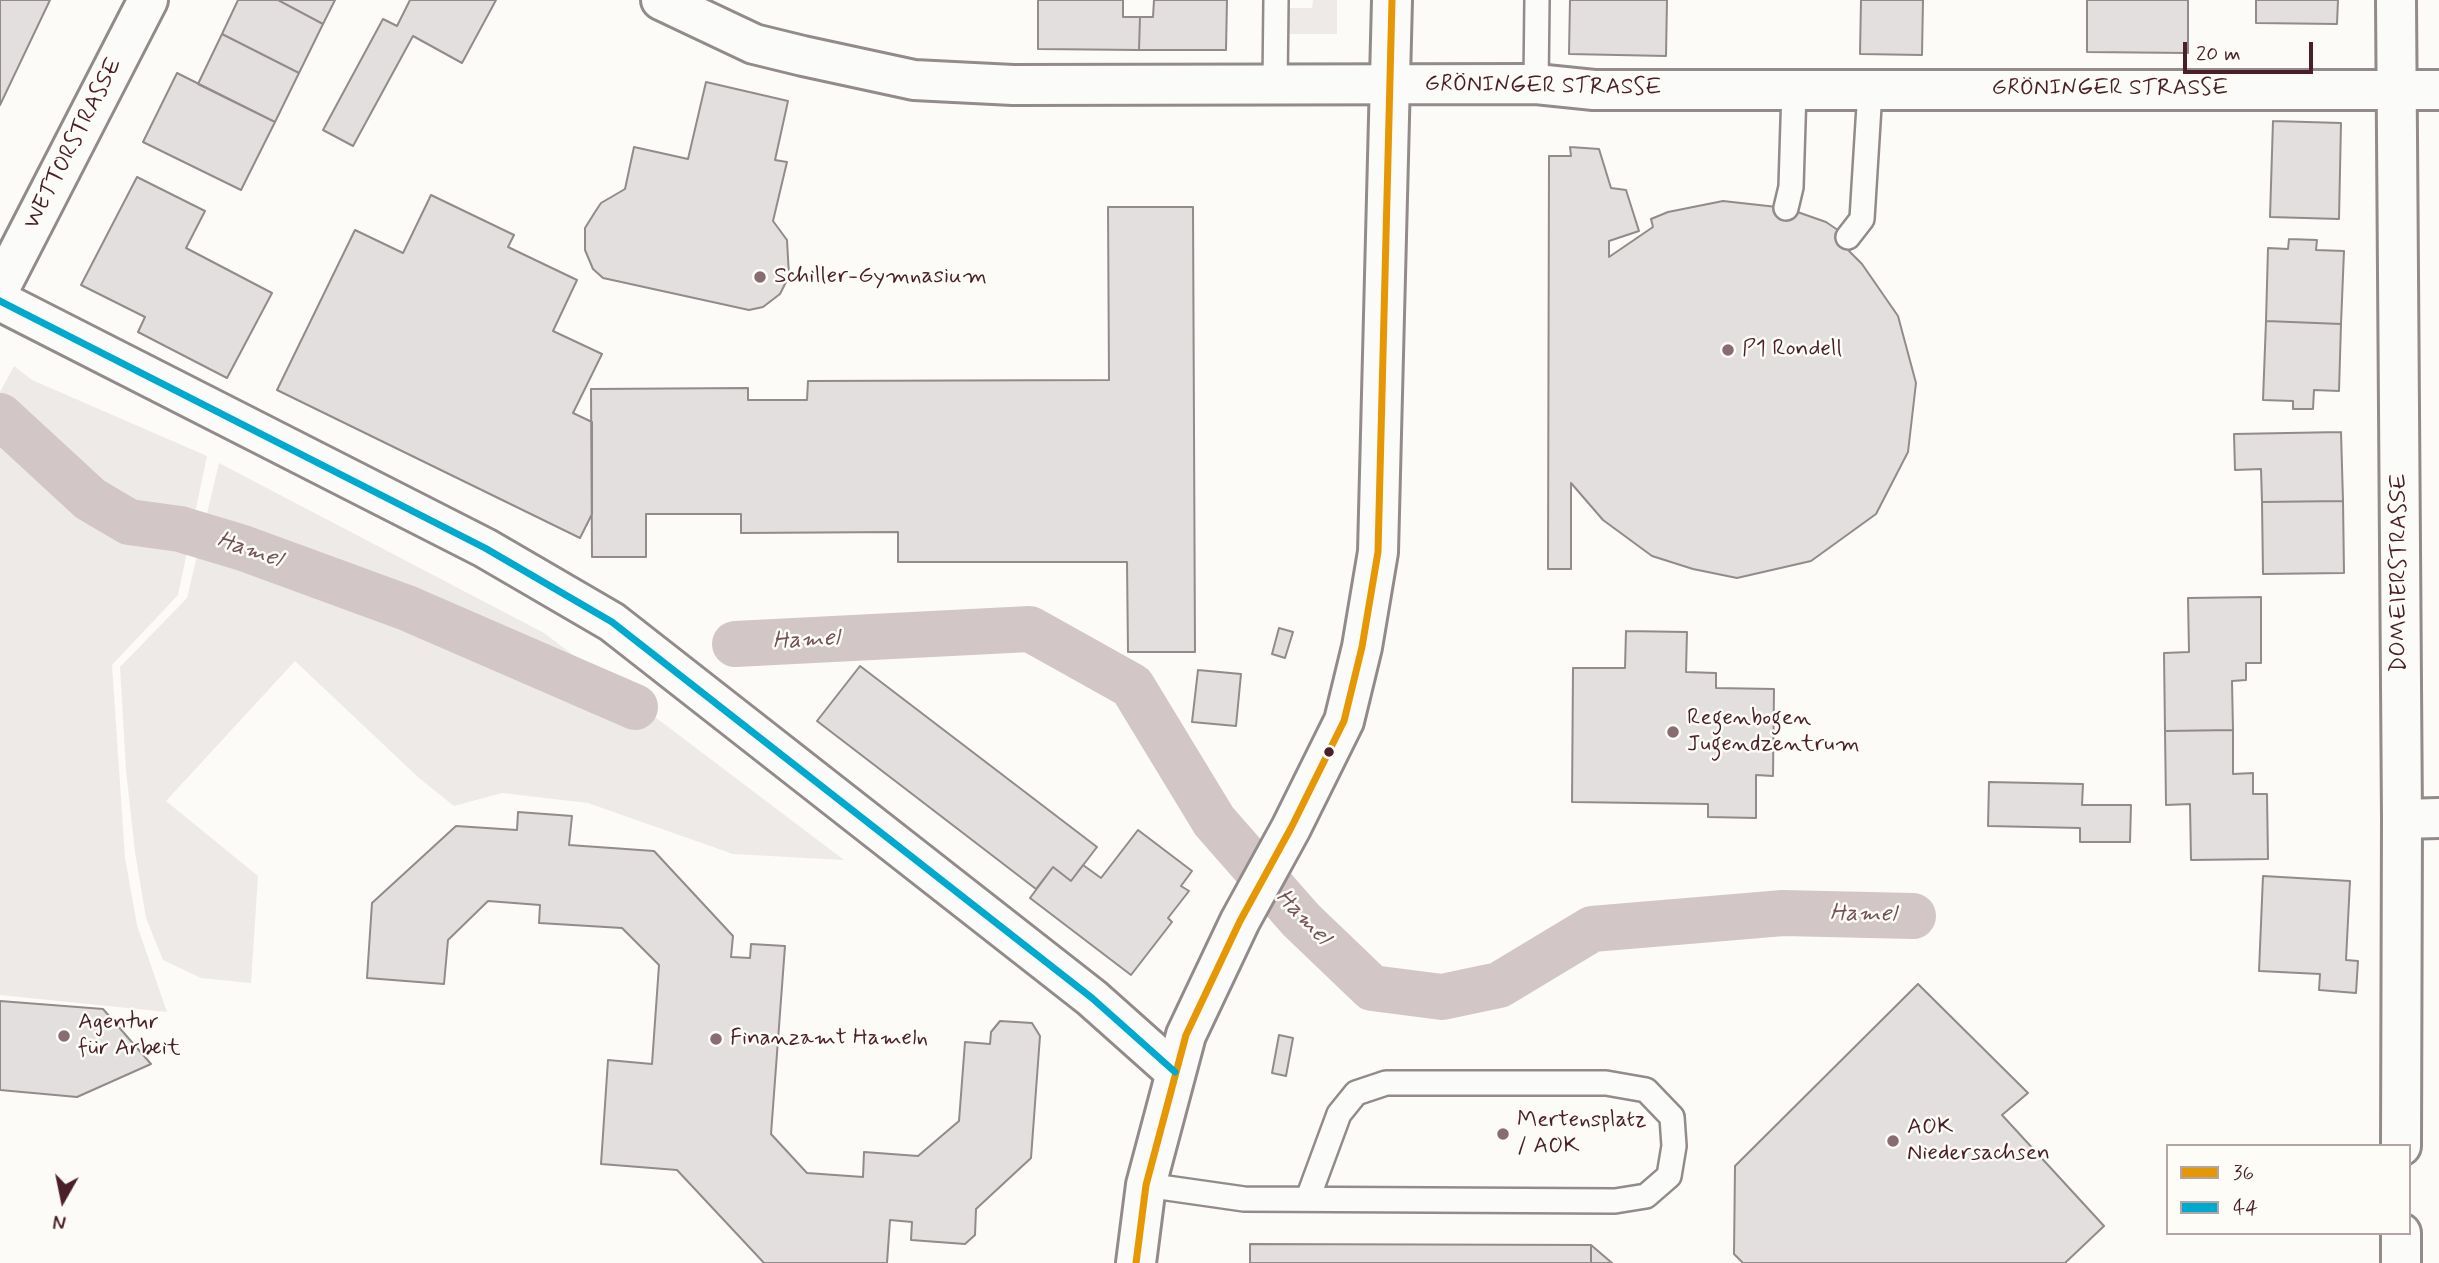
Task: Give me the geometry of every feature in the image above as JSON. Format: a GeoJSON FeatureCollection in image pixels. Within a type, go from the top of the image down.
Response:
{"type":"FeatureCollection","features":[{"type":"Feature","properties":{"kind":"street","name":"WETTORSTRASSE"},"geometry":{"type":"LineString","coordinates":[[0,288],[148,0]]}},
{"type":"Feature","properties":{"kind":"street","name":"GRÖNINGER STRASSE"},"geometry":{"type":"LineString","coordinates":[[661,0],[754,44],[914,80],[1013,85],[1536,84],[1594,90],[2439,90]]}},
{"type":"Feature","properties":{"kind":"street"},"geometry":{"type":"LineString","coordinates":[[1136,1263],[1146,1185],[1186,1035],[1240,921],[1292,828],[1344,721],[1363,648],[1378,552],[1392,0]]}},
{"type":"Feature","properties":{"kind":"street","name":"DOMEIERSTRASSE"},"geometry":{"type":"LineString","coordinates":[[2396,0],[2421,819],[2401,1144]]}},
{"type":"Feature","properties":{"kind":"street"},"geometry":{"type":"LineString","coordinates":[[0,301],[485,548],[612,622],[1092,998],[1175,1072]]}},
{"type":"Feature","properties":{"kind":"street"},"geometry":{"type":"LineString","coordinates":[[2401,1235],[2401,1263]]}},
{"type":"Feature","properties":{"kind":"lane"},"geometry":{"type":"LineString","coordinates":[[1275,86],[1276,0]]}},
{"type":"Feature","properties":{"kind":"lane"},"geometry":{"type":"LineString","coordinates":[[1536,84],[1537,0]]}},
{"type":"Feature","properties":{"kind":"lane"},"geometry":{"type":"LineString","coordinates":[[1786,208],[1791,187],[1794,90]]}},
{"type":"Feature","properties":{"kind":"lane"},"geometry":{"type":"LineString","coordinates":[[1848,237],[1862,219],[1870,90]]}},
{"type":"Feature","properties":{"kind":"lane"},"geometry":{"type":"LineString","coordinates":[[1146,1185],[1244,1199],[1615,1201],[1646,1196],[1669,1176],[1674,1146],[1672,1117],[1646,1090],[1606,1083],[1386,1083],[1356,1093],[1339,1114],[1308,1198]]}},
{"type":"Feature","properties":{"kind":"shaded area"},"geometry":{"type":"Polygon","coordinates":[[[1313,0],[1337,0],[1337,34],[1286,34],[1286,8],[1312,8],[1313,0]]]}},
{"type":"Feature","properties":{"kind":"shaded area"},"geometry":{"type":"Polygon","coordinates":[[[14,366],[32,380],[207,456],[178,595],[112,665],[125,858],[137,925],[167,1012],[0,995],[0,392],[14,366]]]}},
{"type":"Feature","properties":{"kind":"shaded area"},"geometry":{"type":"Polygon","coordinates":[[[219,463],[544,633],[844,860],[733,854],[588,803],[502,793],[454,806],[419,778],[295,661],[166,801],[258,876],[251,983],[201,978],[163,960],[146,918],[135,852],[126,770],[120,667],[187,598],[219,463]]]}},
{"type":"Feature","properties":{"kind":"building"},"geometry":{"type":"Polygon","coordinates":[[[0,0],[50,0],[0,105],[0,0]]]}},
{"type":"Feature","properties":{"kind":"building"},"geometry":{"type":"Polygon","coordinates":[[[238,0],[278,0],[323,24],[299,73],[222,34],[238,0]]]}},
{"type":"Feature","properties":{"kind":"building"},"geometry":{"type":"Polygon","coordinates":[[[278,0],[335,0],[323,24],[278,0]]]}},
{"type":"Feature","properties":{"kind":"building"},"geometry":{"type":"Polygon","coordinates":[[[410,0],[496,0],[462,63],[413,36],[353,146],[323,130],[383,19],[397,26],[410,0]]]}},
{"type":"Feature","properties":{"kind":"building"},"geometry":{"type":"Polygon","coordinates":[[[1038,0],[1123,0],[1123,17],[1140,17],[1139,50],[1038,49],[1038,0]]]}},
{"type":"Feature","properties":{"kind":"building"},"geometry":{"type":"Polygon","coordinates":[[[1154,0],[1227,0],[1226,50],[1139,50],[1140,17],[1153,17],[1154,0]]]}},
{"type":"Feature","properties":{"kind":"building"},"geometry":{"type":"Polygon","coordinates":[[[1570,0],[1667,0],[1666,56],[1569,54],[1570,0]]]}},
{"type":"Feature","properties":{"kind":"building"},"geometry":{"type":"Polygon","coordinates":[[[1861,0],[1923,0],[1922,55],[1860,54],[1861,0]]]}},
{"type":"Feature","properties":{"kind":"building"},"geometry":{"type":"Polygon","coordinates":[[[2087,0],[2188,0],[2188,53],[2087,52],[2087,0]]]}},
{"type":"Feature","properties":{"kind":"building"},"geometry":{"type":"Polygon","coordinates":[[[2256,0],[2338,0],[2337,24],[2256,23],[2256,0]]]}},
{"type":"Feature","properties":{"kind":"building"},"geometry":{"type":"Polygon","coordinates":[[[222,34],[299,73],[275,122],[198,84],[222,34]]]}},
{"type":"Feature","properties":{"kind":"building"},"geometry":{"type":"Polygon","coordinates":[[[177,73],[275,122],[241,190],[143,142],[177,73]]]}},
{"type":"Feature","properties":{"kind":"building"},"geometry":{"type":"Polygon","coordinates":[[[706,82],[788,101],[775,160],[787,162],[773,221],[787,240],[789,276],[780,294],[763,307],[749,310],[603,278],[593,269],[585,250],[585,228],[595,212],[601,203],[625,189],[634,147],[688,159],[706,82]]]}},
{"type":"Feature","properties":{"kind":"building"},"geometry":{"type":"Polygon","coordinates":[[[2273,121],[2341,123],[2339,219],[2270,217],[2273,121]]]}},
{"type":"Feature","properties":{"kind":"building","name":"P1 Rondell"},"geometry":{"type":"Polygon","coordinates":[[[1570,147],[1599,149],[1611,188],[1626,190],[1639,231],[1609,241],[1609,257],[1653,227],[1651,219],[1668,212],[1723,201],[1786,208],[1826,222],[1848,237],[1855,244],[1849,251],[1862,264],[1898,316],[1916,383],[1908,452],[1876,514],[1811,561],[1737,578],[1693,569],[1652,556],[1603,520],[1571,483],[1571,569],[1548,569],[1549,156],[1571,156],[1570,147]]]}},
{"type":"Feature","properties":{"kind":"building"},"geometry":{"type":"Polygon","coordinates":[[[137,177],[205,211],[186,248],[272,293],[227,378],[138,332],[145,317],[81,285],[137,177]]]}},
{"type":"Feature","properties":{"kind":"building"},"geometry":{"type":"Polygon","coordinates":[[[431,195],[514,235],[508,247],[577,280],[553,331],[602,354],[573,413],[592,422],[592,514],[580,538],[277,390],[355,230],[403,253],[431,195]]]}},
{"type":"Feature","properties":{"kind":"building"},"geometry":{"type":"Polygon","coordinates":[[[1108,207],[1193,207],[1195,652],[1128,652],[1127,562],[898,562],[898,532],[741,533],[741,514],[646,514],[646,557],[592,557],[591,389],[748,388],[748,400],[807,400],[808,381],[1109,380],[1108,207]]]}},
{"type":"Feature","properties":{"kind":"building"},"geometry":{"type":"Polygon","coordinates":[[[2289,239],[2317,240],[2316,250],[2344,251],[2341,324],[2266,321],[2268,248],[2288,249],[2289,239]]]}},
{"type":"Feature","properties":{"kind":"building"},"geometry":{"type":"Polygon","coordinates":[[[2266,321],[2341,324],[2339,391],[2314,390],[2313,409],[2293,409],[2293,401],[2263,400],[2266,321]]]}},
{"type":"Feature","properties":{"kind":"building"},"geometry":{"type":"Polygon","coordinates":[[[2341,432],[2343,501],[2262,502],[2261,469],[2235,470],[2234,434],[2341,432]]]}},
{"type":"Feature","properties":{"kind":"building"},"geometry":{"type":"Polygon","coordinates":[[[2343,501],[2344,573],[2263,574],[2262,502],[2343,501]]]}},
{"type":"Feature","properties":{"kind":"building"},"geometry":{"type":"Polygon","coordinates":[[[2261,597],[2261,663],[2246,663],[2246,680],[2232,681],[2233,730],[2165,731],[2164,653],[2189,652],[2188,598],[2261,597]]]}},
{"type":"Feature","properties":{"kind":"building"},"geometry":{"type":"Polygon","coordinates":[[[1279,628],[1293,632],[1285,658],[1272,654],[1279,628]]]}},
{"type":"Feature","properties":{"kind":"building","name":"Regenbogen Jugendzentrum"},"geometry":{"type":"Polygon","coordinates":[[[1626,631],[1687,632],[1686,672],[1716,673],[1716,688],[1774,689],[1773,776],[1756,775],[1756,818],[1708,817],[1708,804],[1572,802],[1573,668],[1625,668],[1626,631]]]}},
{"type":"Feature","properties":{"kind":"building"},"geometry":{"type":"Polygon","coordinates":[[[860,666],[1097,847],[1071,881],[1053,867],[1036,889],[817,721],[860,666]]]}},
{"type":"Feature","properties":{"kind":"building"},"geometry":{"type":"Polygon","coordinates":[[[1198,670],[1241,674],[1236,726],[1192,722],[1198,670]]]}},
{"type":"Feature","properties":{"kind":"building"},"geometry":{"type":"Polygon","coordinates":[[[2233,730],[2233,774],[2253,773],[2253,794],[2267,794],[2268,859],[2191,860],[2190,804],[2166,805],[2165,731],[2233,730]]]}},
{"type":"Feature","properties":{"kind":"building"},"geometry":{"type":"Polygon","coordinates":[[[1989,782],[2083,784],[2082,805],[2131,805],[2130,842],[2080,842],[2080,828],[1988,826],[1989,782]]]}},
{"type":"Feature","properties":{"kind":"building","name":"Finanzamt Hameln"},"geometry":{"type":"Polygon","coordinates":[[[518,812],[572,816],[569,845],[654,851],[733,936],[731,957],[750,958],[751,944],[785,946],[771,1134],[807,1173],[863,1177],[864,1152],[918,1156],[959,1121],[965,1042],[990,1044],[991,1032],[1000,1021],[1032,1023],[1040,1036],[1031,1158],[976,1209],[975,1235],[965,1244],[911,1240],[912,1222],[890,1220],[887,1263],[764,1263],[677,1170],[601,1164],[608,1060],[652,1064],[659,965],[622,928],[539,923],[540,905],[488,901],[448,940],[444,984],[367,978],[372,903],[456,826],[517,830],[518,812]]]}},
{"type":"Feature","properties":{"kind":"building"},"geometry":{"type":"Polygon","coordinates":[[[1138,830],[1192,871],[1181,886],[1189,891],[1168,918],[1172,922],[1131,975],[1030,898],[1053,867],[1071,881],[1083,865],[1101,878],[1138,830]]]}},
{"type":"Feature","properties":{"kind":"building"},"geometry":{"type":"Polygon","coordinates":[[[2263,876],[2350,881],[2346,960],[2358,961],[2356,993],[2319,990],[2320,974],[2259,971],[2263,876]]]}},
{"type":"Feature","properties":{"kind":"building","name":"AOK Niedersachsen"},"geometry":{"type":"Polygon","coordinates":[[[1918,984],[2028,1093],[2002,1115],[2104,1226],[2065,1263],[1743,1263],[1734,1254],[1735,1166],[1918,984]]]}},
{"type":"Feature","properties":{"kind":"building","name":"Agentur für Arbeit"},"geometry":{"type":"Polygon","coordinates":[[[0,1001],[103,1009],[151,1064],[77,1097],[0,1090],[0,1001]]]}},
{"type":"Feature","properties":{"kind":"building"},"geometry":{"type":"Polygon","coordinates":[[[1279,1035],[1293,1038],[1286,1076],[1272,1073],[1279,1035]]]}},
{"type":"Feature","properties":{"kind":"building"},"geometry":{"type":"Polygon","coordinates":[[[1250,1244],[1591,1245],[1591,1263],[1250,1263],[1250,1244]]]}},
{"type":"Feature","properties":{"kind":"building"},"geometry":{"type":"Polygon","coordinates":[[[1591,1245],[1612,1263],[1591,1263],[1591,1245]]]}},
{"type":"Feature","properties":{"kind":"waterway","name":"Hamel"},"geometry":{"type":"LineString","coordinates":[[0,416],[90,499],[129,522],[180,529],[243,548],[407,608],[635,707]]}},
{"type":"Feature","properties":{"kind":"waterway","name":"Hamel"},"geometry":{"type":"LineString","coordinates":[[735,644],[1030,629],[1132,686],[1214,821],[1301,920],[1372,988],[1442,997],[1499,985],[1592,929],[1783,913],[1913,916]]}},
{"type":"Feature","properties":{"kind":"transit line","name":"36"},"geometry":{"type":"LineString","coordinates":[[1136,1263],[1146,1185],[1186,1035],[1240,921],[1291,828],[1344,721],[1362,647],[1378,552],[1392,0]]}},
{"type":"Feature","properties":{"kind":"transit line","name":"44"},"geometry":{"type":"LineString","coordinates":[[0,301],[485,548],[612,622],[1092,998],[1175,1072]]}},
{"type":"Feature","properties":{"kind":"place","name":"Schiller-Gymnasium"},"geometry":{"type":"Point","coordinates":[760,277]}},
{"type":"Feature","properties":{"kind":"place","name":"P1 Rondell"},"geometry":{"type":"Point","coordinates":[1728,350]}},
{"type":"Feature","properties":{"kind":"place","name":"Regenbogen Jugendzentrum"},"geometry":{"type":"Point","coordinates":[1673,732]}},
{"type":"Feature","properties":{"kind":"place","name":"Agentur für Arbeit"},"geometry":{"type":"Point","coordinates":[64,1036]}},
{"type":"Feature","properties":{"kind":"place","name":"Finanzamt Hameln"},"geometry":{"type":"Point","coordinates":[716,1039]}},
{"type":"Feature","properties":{"kind":"place","name":"Mertensplatz / AOK"},"geometry":{"type":"Point","coordinates":[1503,1134]}},
{"type":"Feature","properties":{"kind":"place","name":"AOK Niedersachsen"},"geometry":{"type":"Point","coordinates":[1893,1141]}}]}
